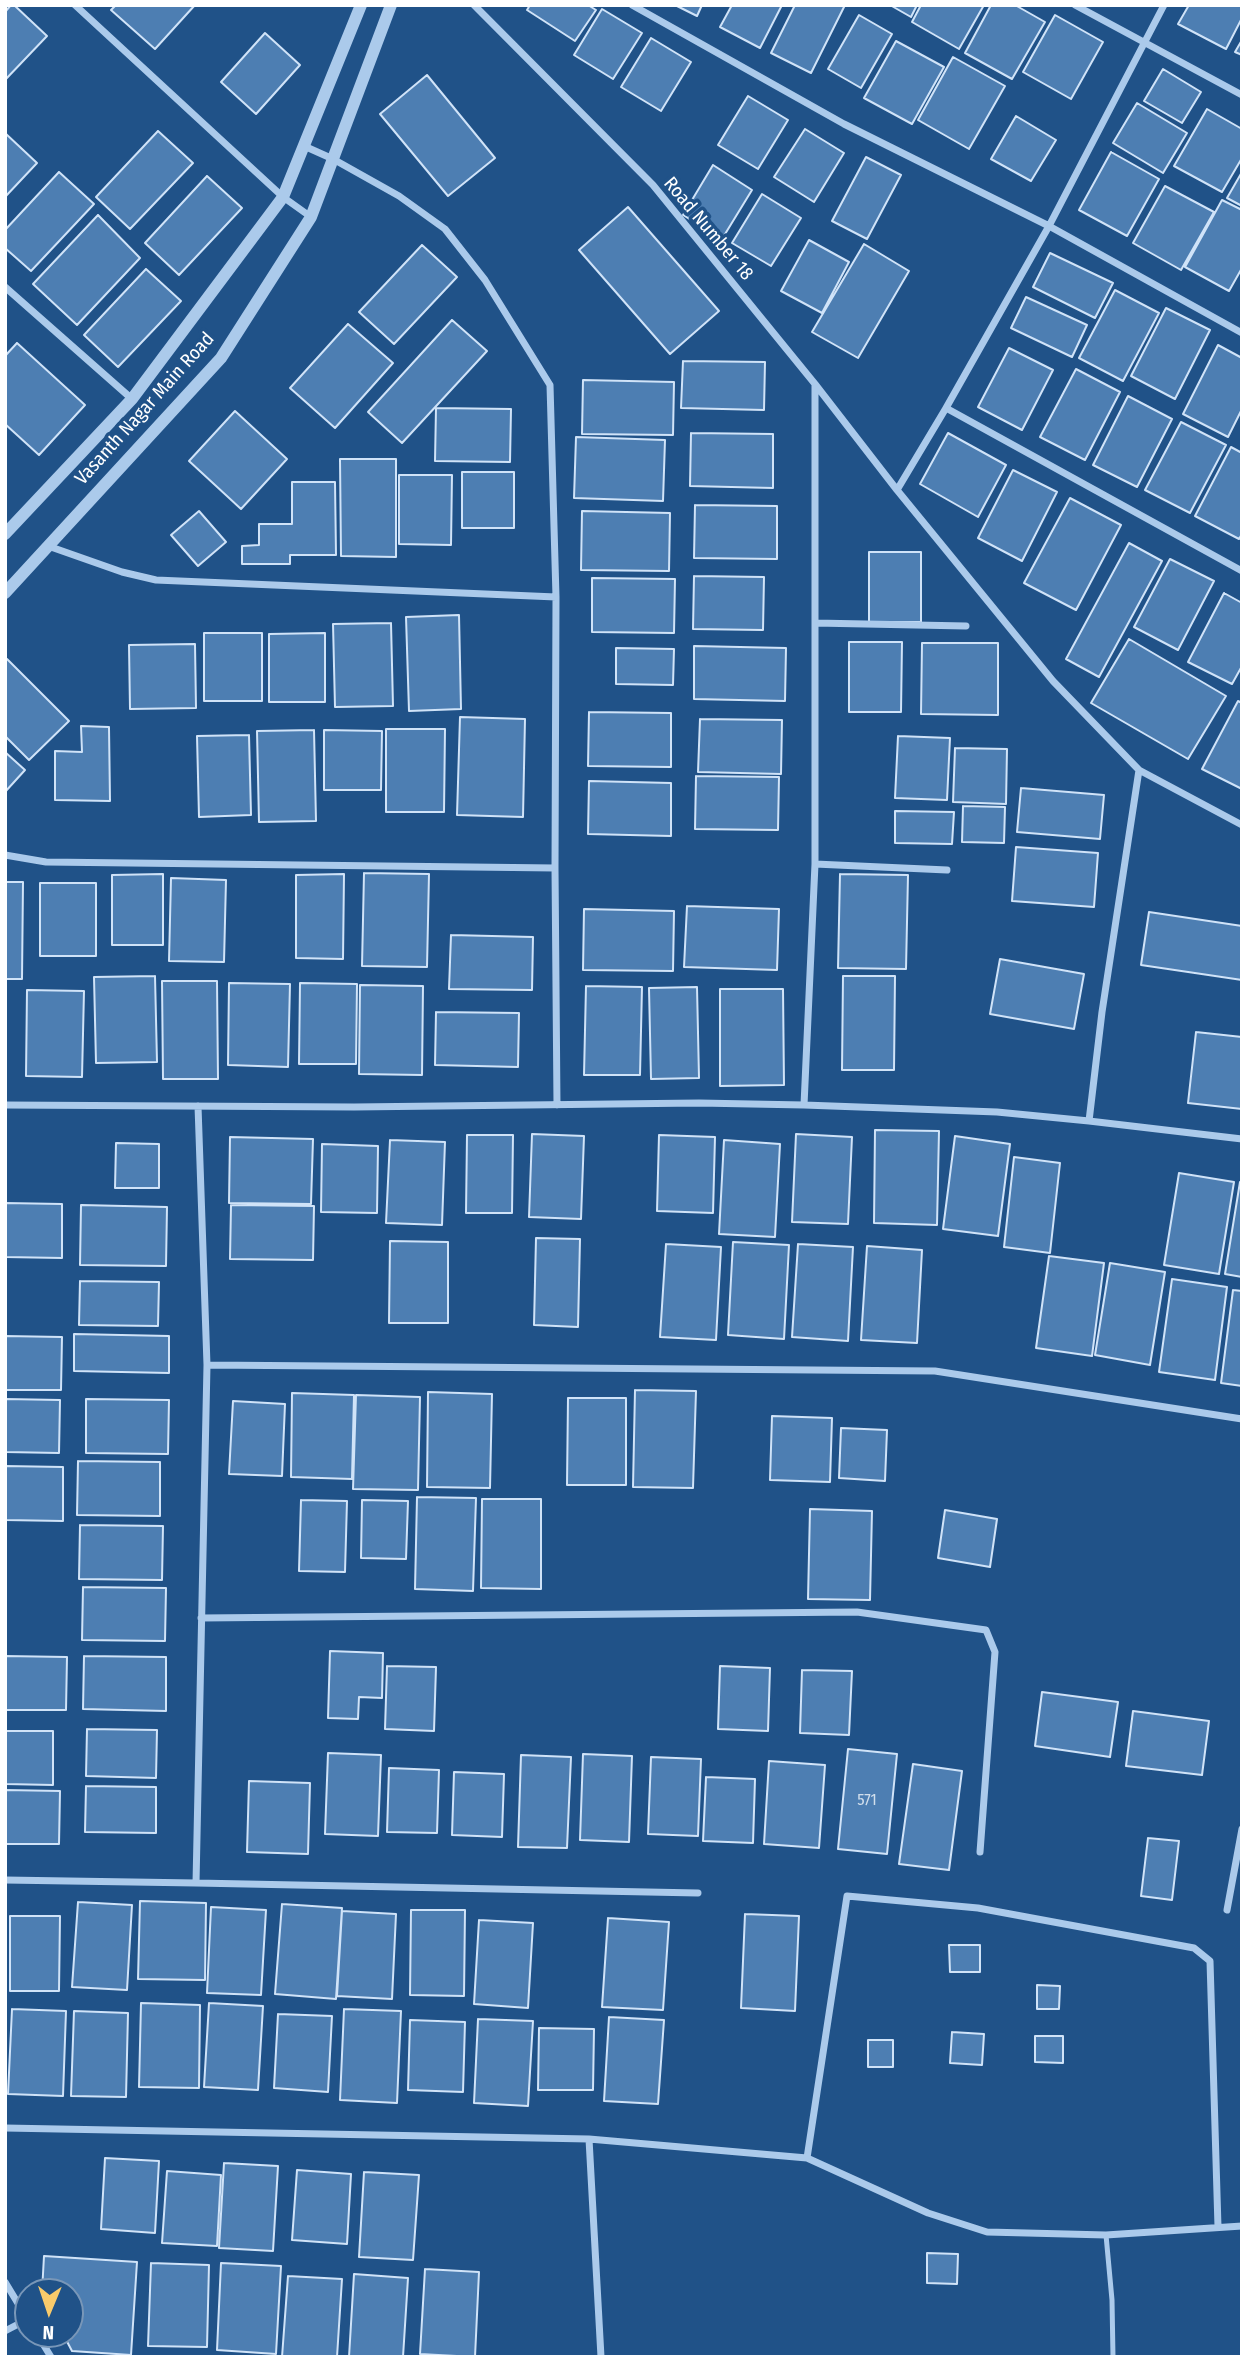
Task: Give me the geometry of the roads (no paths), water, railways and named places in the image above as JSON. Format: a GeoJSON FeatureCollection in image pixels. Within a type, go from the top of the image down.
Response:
{"type":"FeatureCollection","features":[{"type":"Feature","properties":{"kind":"street"},"geometry":{"type":"LineString","coordinates":[[75,5],[284,197],[311,217]]}},
{"type":"Feature","properties":{"kind":"street","name":"Vasanth Nagar Main Road"},"geometry":{"type":"LineString","coordinates":[[5,534],[132,399],[284,197],[361,5]]}},
{"type":"Feature","properties":{"kind":"street","name":"Vasanth Nagar Main Road"},"geometry":{"type":"LineString","coordinates":[[5,593],[221,358],[311,217],[391,5]]}},
{"type":"Feature","properties":{"kind":"street","name":"Road Number 18"},"geometry":{"type":"LineString","coordinates":[[474,5],[653,186],[1053,681],[1139,770],[1242,825]]}},
{"type":"Feature","properties":{"kind":"street"},"geometry":{"type":"LineString","coordinates":[[632,5],[844,124],[1049,226],[1242,333]]}},
{"type":"Feature","properties":{"kind":"street"},"geometry":{"type":"LineString","coordinates":[[1075,5],[1242,94]]}},
{"type":"Feature","properties":{"kind":"street"},"geometry":{"type":"LineString","coordinates":[[897,490],[1049,226],[1164,5]]}},
{"type":"Feature","properties":{"kind":"street"},"geometry":{"type":"LineString","coordinates":[[304,146],[399,196],[445,229],[485,280],[550,385],[556,597],[557,1105]]}},
{"type":"Feature","properties":{"kind":"street"},"geometry":{"type":"LineString","coordinates":[[5,287],[132,399]]}},
{"type":"Feature","properties":{"kind":"street"},"geometry":{"type":"LineString","coordinates":[[804,1105],[815,864],[815,384]]}},
{"type":"Feature","properties":{"kind":"street"},"geometry":{"type":"LineString","coordinates":[[946,408],[1242,571]]}},
{"type":"Feature","properties":{"kind":"street"},"geometry":{"type":"LineString","coordinates":[[48,546],[122,572],[156,580],[556,597]]}},
{"type":"Feature","properties":{"kind":"street"},"geometry":{"type":"LineString","coordinates":[[815,623],[966,626]]}},
{"type":"Feature","properties":{"kind":"street"},"geometry":{"type":"LineString","coordinates":[[1088,1121],[1139,770]]}},
{"type":"Feature","properties":{"kind":"street"},"geometry":{"type":"LineString","coordinates":[[5,855],[46,862],[555,868]]}},
{"type":"Feature","properties":{"kind":"street"},"geometry":{"type":"LineString","coordinates":[[815,864],[947,870]]}},
{"type":"Feature","properties":{"kind":"street"},"geometry":{"type":"LineString","coordinates":[[5,1105],[804,1105],[998,1112],[1242,1139]]}},
{"type":"Feature","properties":{"kind":"street"},"geometry":{"type":"LineString","coordinates":[[196,1883],[207,1365],[198,1106]]}},
{"type":"Feature","properties":{"kind":"street"},"geometry":{"type":"LineString","coordinates":[[207,1365],[935,1371],[1242,1419]]}},
{"type":"Feature","properties":{"kind":"street"},"geometry":{"type":"LineString","coordinates":[[201,1618],[857,1612],[986,1630],[995,1652],[980,1852]]}},
{"type":"Feature","properties":{"kind":"street"},"geometry":{"type":"LineString","coordinates":[[1227,1910],[1242,1829]]}},
{"type":"Feature","properties":{"kind":"street"},"geometry":{"type":"LineString","coordinates":[[5,1880],[698,1893]]}},
{"type":"Feature","properties":{"kind":"street"},"geometry":{"type":"LineString","coordinates":[[807,2158],[847,1896],[978,1908],[1194,1948],[1210,1961],[1218,2227]]}},
{"type":"Feature","properties":{"kind":"street"},"geometry":{"type":"LineString","coordinates":[[5,2127],[589,2140],[807,2158],[928,2213],[987,2232],[1106,2235],[1242,2227]]}},
{"type":"Feature","properties":{"kind":"street"},"geometry":{"type":"LineString","coordinates":[[589,2140],[601,2357]]}},
{"type":"Feature","properties":{"kind":"lane"},"geometry":{"type":"LineString","coordinates":[[1106,2235],[1112,2300],[1113,2357]]}}]}
